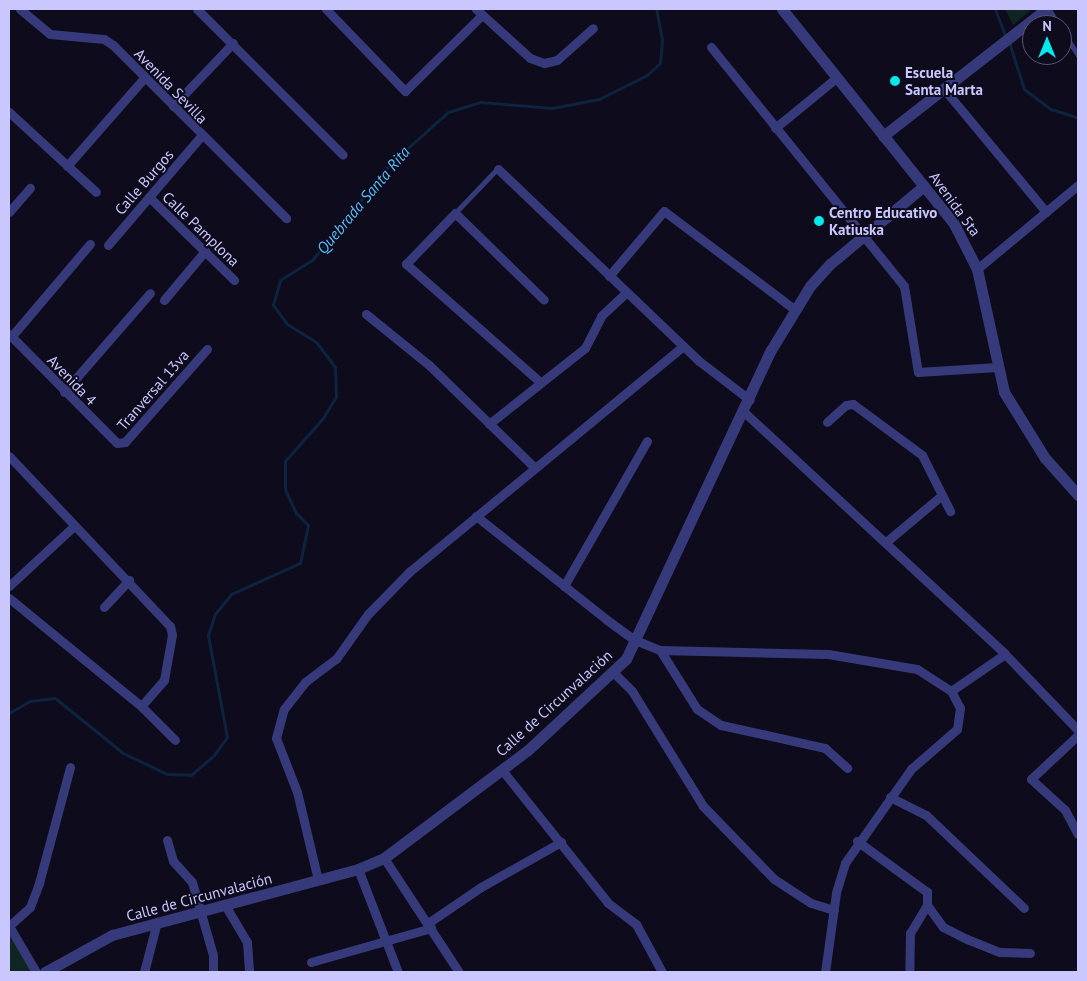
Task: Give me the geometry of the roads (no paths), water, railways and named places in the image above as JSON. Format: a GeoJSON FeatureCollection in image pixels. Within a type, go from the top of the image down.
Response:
{"type":"FeatureCollection","features":[{"type":"Feature","properties":{"kind":"street","name":"Avenida Sevilla"},"geometry":{"type":"LineString","coordinates":[[20,9],[50,34],[104,39],[286,218]]}},
{"type":"Feature","properties":{"kind":"street"},"geometry":{"type":"LineString","coordinates":[[197,9],[343,155]]}},
{"type":"Feature","properties":{"kind":"street"},"geometry":{"type":"LineString","coordinates":[[326,9],[405,90],[479,12],[530,58],[544,63],[557,60],[593,28]]}},
{"type":"Feature","properties":{"kind":"street","name":"Avenida 5ta"},"geometry":{"type":"LineString","coordinates":[[782,9],[954,224],[977,270],[1004,392],[1045,458],[1078,496]]}},
{"type":"Feature","properties":{"kind":"street"},"geometry":{"type":"LineString","coordinates":[[883,136],[1047,9]]}},
{"type":"Feature","properties":{"kind":"street"},"geometry":{"type":"LineString","coordinates":[[173,106],[233,44]]}},
{"type":"Feature","properties":{"kind":"street"},"geometry":{"type":"LineString","coordinates":[[711,47],[909,296],[918,372],[998,367]]}},
{"type":"Feature","properties":{"kind":"street"},"geometry":{"type":"LineString","coordinates":[[67,166],[144,77]]}},
{"type":"Feature","properties":{"kind":"street"},"geometry":{"type":"LineString","coordinates":[[775,128],[836,78]]}},
{"type":"Feature","properties":{"kind":"street"},"geometry":{"type":"LineString","coordinates":[[944,89],[1046,212]]}},
{"type":"Feature","properties":{"kind":"street"},"geometry":{"type":"LineString","coordinates":[[9,112],[96,192]]}},
{"type":"Feature","properties":{"kind":"street","name":"Calle Burgos"},"geometry":{"type":"LineString","coordinates":[[108,245],[201,136]]}},
{"type":"Feature","properties":{"kind":"street"},"geometry":{"type":"LineString","coordinates":[[498,169],[683,346],[750,400]]}},
{"type":"Feature","properties":{"kind":"street"},"geometry":{"type":"LineString","coordinates":[[977,270],[1078,185]]}},
{"type":"Feature","properties":{"kind":"street","name":"Calle de Circunvalación"},"geometry":{"type":"LineString","coordinates":[[45,972],[112,935],[358,869],[384,858],[502,770],[614,673],[635,640],[794,309],[830,264],[924,186]]}},
{"type":"Feature","properties":{"kind":"street"},"geometry":{"type":"LineString","coordinates":[[9,212],[30,188]]}},
{"type":"Feature","properties":{"kind":"street","name":"Calle Pamplona"},"geometry":{"type":"LineString","coordinates":[[149,197],[234,280]]}},
{"type":"Feature","properties":{"kind":"street"},"geometry":{"type":"LineString","coordinates":[[609,276],[664,211],[794,309]]}},
{"type":"Feature","properties":{"kind":"street"},"geometry":{"type":"LineString","coordinates":[[540,382],[406,264],[455,213],[544,300]]}},
{"type":"Feature","properties":{"kind":"street"},"geometry":{"type":"LineString","coordinates":[[10,336],[90,244]]}},
{"type":"Feature","properties":{"kind":"street"},"geometry":{"type":"LineString","coordinates":[[164,300],[205,251]]}},
{"type":"Feature","properties":{"kind":"street"},"geometry":{"type":"LineString","coordinates":[[489,424],[585,348],[601,316],[626,292]]}},
{"type":"Feature","properties":{"kind":"street"},"geometry":{"type":"LineString","coordinates":[[64,392],[150,293]]}},
{"type":"Feature","properties":{"kind":"street"},"geometry":{"type":"LineString","coordinates":[[366,314],[429,365],[533,466]]}},
{"type":"Feature","properties":{"kind":"street","name":"Avenida 4"},"geometry":{"type":"LineString","coordinates":[[10,336],[117,443]]}},
{"type":"Feature","properties":{"kind":"street"},"geometry":{"type":"LineString","coordinates":[[318,880],[297,792],[276,738],[284,709],[305,682],[336,659],[368,614],[408,572],[533,466],[683,346]]}},
{"type":"Feature","properties":{"kind":"street","name":"Tranversal 13va"},"geometry":{"type":"LineString","coordinates":[[117,443],[125,442],[207,349]]}},
{"type":"Feature","properties":{"kind":"street"},"geometry":{"type":"LineString","coordinates":[[827,422],[846,405],[853,404],[922,455],[950,511]]}},
{"type":"Feature","properties":{"kind":"street"},"geometry":{"type":"LineString","coordinates":[[744,412],[1005,654],[1078,730]]}},
{"type":"Feature","properties":{"kind":"street"},"geometry":{"type":"LineString","coordinates":[[564,586],[647,441]]}},
{"type":"Feature","properties":{"kind":"street"},"geometry":{"type":"LineString","coordinates":[[9,456],[71,521],[73,528],[129,580],[165,619],[172,635],[164,680],[141,706]]}},
{"type":"Feature","properties":{"kind":"street"},"geometry":{"type":"LineString","coordinates":[[886,542],[942,495]]}},
{"type":"Feature","properties":{"kind":"street"},"geometry":{"type":"LineString","coordinates":[[476,516],[635,640],[660,650],[828,654],[917,669],[952,691],[960,708],[957,729],[912,769],[857,841],[845,863],[834,910],[825,972]]}},
{"type":"Feature","properties":{"kind":"street"},"geometry":{"type":"LineString","coordinates":[[9,586],[73,528]]}},
{"type":"Feature","properties":{"kind":"street"},"geometry":{"type":"LineString","coordinates":[[104,607],[129,580]]}},
{"type":"Feature","properties":{"kind":"street"},"geometry":{"type":"LineString","coordinates":[[9,598],[141,706],[175,740]]}},
{"type":"Feature","properties":{"kind":"street"},"geometry":{"type":"LineString","coordinates":[[660,650],[697,709],[720,725],[825,748],[847,768]]}},
{"type":"Feature","properties":{"kind":"street"},"geometry":{"type":"LineString","coordinates":[[952,691],[1005,654]]}},
{"type":"Feature","properties":{"kind":"street"},"geometry":{"type":"LineString","coordinates":[[614,673],[632,691],[703,806],[774,879],[812,903],[834,910]]}},
{"type":"Feature","properties":{"kind":"street"},"geometry":{"type":"LineString","coordinates":[[1078,735],[1031,779],[1065,810],[1078,834]]}},
{"type":"Feature","properties":{"kind":"street"},"geometry":{"type":"LineString","coordinates":[[36,972],[9,926],[30,907],[39,883],[70,766]]}},
{"type":"Feature","properties":{"kind":"street"},"geometry":{"type":"LineString","coordinates":[[502,770],[562,842],[608,903],[636,924],[662,972]]}},
{"type":"Feature","properties":{"kind":"street"},"geometry":{"type":"LineString","coordinates":[[890,797],[926,815],[1024,908]]}},
{"type":"Feature","properties":{"kind":"street"},"geometry":{"type":"LineString","coordinates":[[167,840],[174,861],[192,882],[213,955],[213,972]]}},
{"type":"Feature","properties":{"kind":"street"},"geometry":{"type":"LineString","coordinates":[[857,841],[928,892],[927,905],[910,933],[909,972]]}},
{"type":"Feature","properties":{"kind":"street"},"geometry":{"type":"LineString","coordinates":[[311,962],[386,943],[430,925],[481,887],[562,842]]}},
{"type":"Feature","properties":{"kind":"street"},"geometry":{"type":"LineString","coordinates":[[384,858],[430,925],[459,972]]}},
{"type":"Feature","properties":{"kind":"street"},"geometry":{"type":"LineString","coordinates":[[358,869],[398,972]]}},
{"type":"Feature","properties":{"kind":"street"},"geometry":{"type":"LineString","coordinates":[[225,905],[247,942],[249,972]]}},
{"type":"Feature","properties":{"kind":"street"},"geometry":{"type":"LineString","coordinates":[[927,905],[943,927],[967,939],[1000,952],[1030,954]]}},
{"type":"Feature","properties":{"kind":"street"},"geometry":{"type":"LineString","coordinates":[[144,972],[157,922]]}},
{"type":"Feature","properties":{"kind":"lane"},"geometry":{"type":"LineString","coordinates":[[455,213],[498,169]]}},
{"type":"Feature","properties":{"kind":"waterway","name":"Quebrada Santa Rita"},"geometry":{"type":"LineString","coordinates":[[9,713],[30,701],[55,698],[123,753],[167,774],[191,775],[214,755],[227,737],[208,635],[215,614],[231,594],[300,563],[308,525],[296,513],[285,489],[285,461],[323,418],[336,396],[335,367],[316,342],[287,324],[273,305],[280,280],[313,259],[391,163],[448,112],[481,102],[552,108],[599,99],[647,75],[660,63],[662,39],[656,9]]}},
{"type":"Feature","properties":{"kind":"waterway"},"geometry":{"type":"LineString","coordinates":[[995,9],[1006,37]]}},
{"type":"Feature","properties":{"kind":"waterway"},"geometry":{"type":"LineString","coordinates":[[1009,42],[1024,89],[1051,109],[1078,118]]}},
{"type":"Feature","properties":{"kind":"place","name":"Escuela Santa Marta"},"geometry":{"type":"Point","coordinates":[895,81]}},
{"type":"Feature","properties":{"kind":"place","name":"Centro Educativo Katiuska"},"geometry":{"type":"Point","coordinates":[819,221]}}]}
